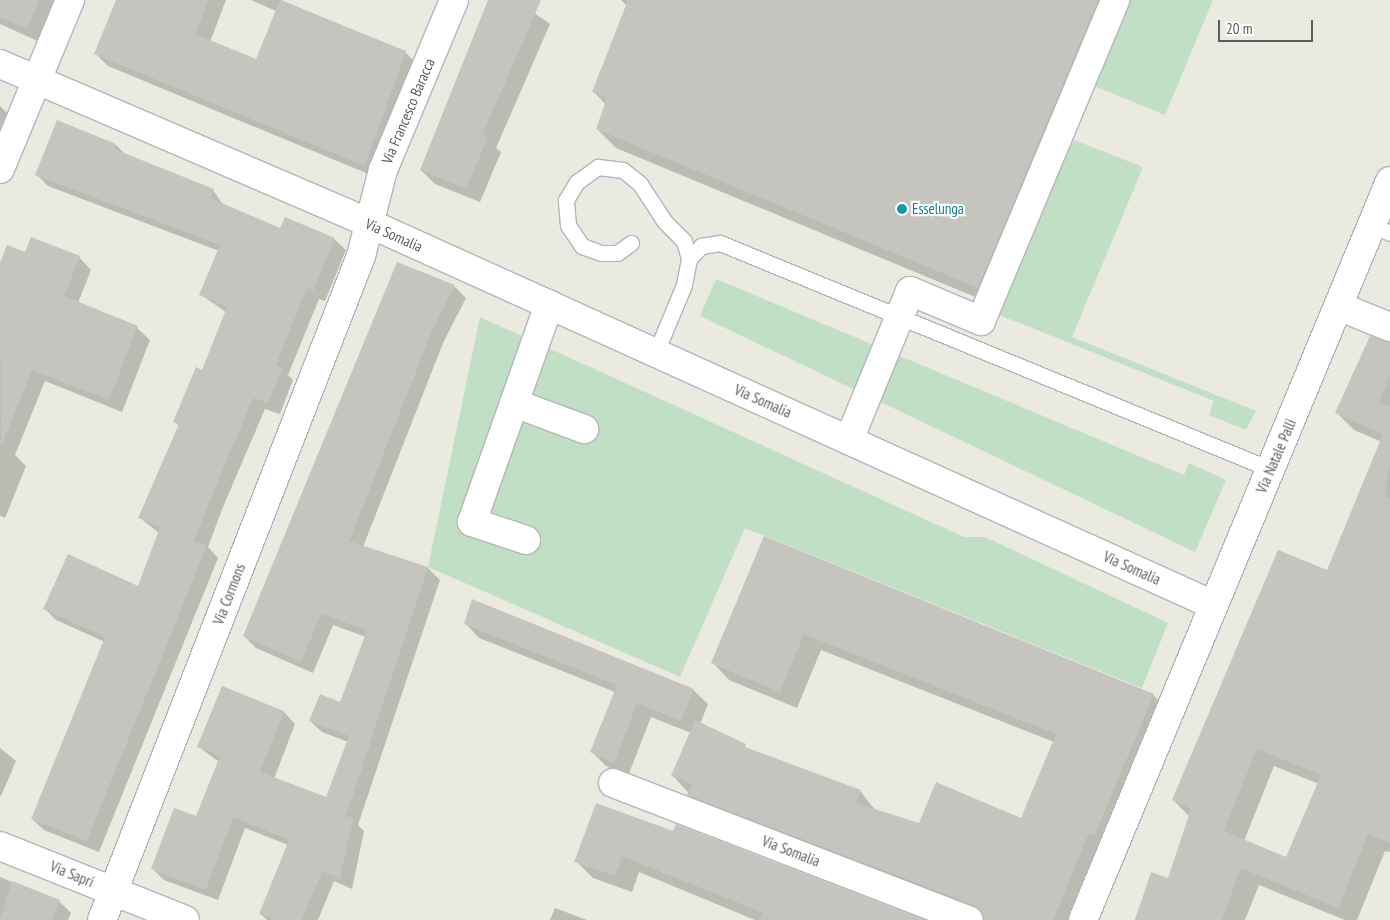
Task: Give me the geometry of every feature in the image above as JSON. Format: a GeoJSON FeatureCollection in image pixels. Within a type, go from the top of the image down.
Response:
{"type":"FeatureCollection","features":[{"type":"Feature","properties":{"kind":"street"},"geometry":{"type":"LineString","coordinates":[[0,169],[70,0]]}},
{"type":"Feature","properties":{"kind":"street","name":"Via Francesco Baracca"},"geometry":{"type":"LineString","coordinates":[[368,223],[383,170],[454,0]]}},
{"type":"Feature","properties":{"kind":"street"},"geometry":{"type":"LineString","coordinates":[[849,440],[910,291],[982,320],[1115,0]]}},
{"type":"Feature","properties":{"kind":"street","name":"Via Somalia"},"geometry":{"type":"LineString","coordinates":[[0,64],[368,223],[1213,605]]}},
{"type":"Feature","properties":{"kind":"street","name":"Via Natale Palli"},"geometry":{"type":"LineString","coordinates":[[1213,605],[1338,306],[1381,229],[1390,181]]}},
{"type":"Feature","properties":{"kind":"street","name":"Via Cormons"},"geometry":{"type":"LineString","coordinates":[[114,891],[361,256],[368,223]]}},
{"type":"Feature","properties":{"kind":"street"},"geometry":{"type":"LineString","coordinates":[[526,540],[472,522],[549,304]]}},
{"type":"Feature","properties":{"kind":"street"},"geometry":{"type":"LineString","coordinates":[[1338,306],[1390,327]]}},
{"type":"Feature","properties":{"kind":"street"},"geometry":{"type":"LineString","coordinates":[[514,403],[584,429]]}},
{"type":"Feature","properties":{"kind":"street"},"geometry":{"type":"LineString","coordinates":[[1083,920],[1213,605]]}},
{"type":"Feature","properties":{"kind":"street","name":"Via Somalia"},"geometry":{"type":"LineString","coordinates":[[613,783],[968,920]]}},
{"type":"Feature","properties":{"kind":"street","name":"Via Sapri"},"geometry":{"type":"LineString","coordinates":[[0,846],[114,891],[102,920]]}},
{"type":"Feature","properties":{"kind":"street"},"geometry":{"type":"LineString","coordinates":[[114,891],[185,920]]}},
{"type":"Feature","properties":{"kind":"lane"},"geometry":{"type":"LineString","coordinates":[[630,244],[616,254],[601,253],[582,246],[568,225],[566,200],[577,182],[598,167],[623,170],[640,184],[665,222],[684,241],[689,259],[680,299],[656,352]]}},
{"type":"Feature","properties":{"kind":"lane"},"geometry":{"type":"LineString","coordinates":[[689,259],[701,246],[720,243],[901,315],[1270,469]]}},
{"type":"Feature","properties":{"kind":"green space"},"geometry":{"type":"Polygon","coordinates":[[[1127,0],[1213,0],[1165,115],[1092,85],[1127,0]]]}},
{"type":"Feature","properties":{"kind":"green space"},"geometry":{"type":"Polygon","coordinates":[[[1069,138],[1143,167],[1072,337],[1256,411],[1246,430],[1209,415],[1214,401],[997,314],[1069,138]]]}},
{"type":"Feature","properties":{"kind":"green space"},"geometry":{"type":"Polygon","coordinates":[[[716,279],[1184,475],[1189,463],[1226,480],[1195,552],[700,316],[716,279]]]}},
{"type":"Feature","properties":{"kind":"green space"},"geometry":{"type":"Polygon","coordinates":[[[480,317],[964,537],[985,537],[1168,623],[1142,688],[745,528],[680,677],[428,567],[480,317]]]}},
{"type":"Feature","properties":{"kind":"building"},"geometry":{"type":"Polygon","coordinates":[[[0,0],[39,0],[27,29],[0,17],[0,0]]]}},
{"type":"Feature","properties":{"kind":"building"},"geometry":{"type":"Polygon","coordinates":[[[116,0],[208,0],[195,34],[256,59],[280,0],[406,51],[365,166],[94,54],[116,0]]]}},
{"type":"Feature","properties":{"kind":"building"},"geometry":{"type":"Polygon","coordinates":[[[488,0],[541,0],[482,135],[488,137],[466,189],[420,170],[488,0]]]}},
{"type":"Feature","properties":{"kind":"building","name":"Esselunga"},"geometry":{"type":"Polygon","coordinates":[[[628,0],[1098,0],[978,288],[596,129],[607,98],[592,92],[628,0]]]}},
{"type":"Feature","properties":{"kind":"building"},"geometry":{"type":"Polygon","coordinates":[[[57,120],[116,144],[114,149],[214,189],[210,198],[280,228],[285,217],[335,238],[313,291],[307,288],[276,365],[282,368],[268,403],[253,398],[212,495],[194,541],[207,545],[87,841],[31,819],[105,637],[43,609],[68,554],[138,586],[160,527],[138,518],[179,424],[173,422],[196,367],[202,370],[227,307],[199,295],[220,245],[35,175],[57,120]]]}},
{"type":"Feature","properties":{"kind":"building"},"geometry":{"type":"Polygon","coordinates":[[[31,237],[80,256],[64,296],[138,326],[109,400],[32,370],[1,447],[0,263],[7,245],[25,252],[31,237]]]}},
{"type":"Feature","properties":{"kind":"building"},"geometry":{"type":"Polygon","coordinates":[[[397,262],[455,285],[432,331],[349,541],[428,567],[346,816],[353,818],[340,878],[322,871],[302,920],[274,920],[259,914],[289,840],[233,817],[206,890],[151,869],[174,808],[196,816],[220,756],[197,747],[222,686],[284,711],[260,772],[326,797],[349,736],[309,721],[320,694],[340,702],[367,630],[321,614],[301,662],[243,636],[397,262]]]}},
{"type":"Feature","properties":{"kind":"building"},"geometry":{"type":"Polygon","coordinates":[[[1370,336],[1390,342],[1390,376],[1379,402],[1390,406],[1390,463],[1384,496],[1390,499],[1390,843],[1368,834],[1338,908],[1241,868],[1222,920],[1136,920],[1151,872],[1168,878],[1191,809],[1172,800],[1278,550],[1327,570],[1383,434],[1335,413],[1370,336]],[[1257,749],[1224,831],[1286,857],[1321,775],[1257,749]]]}},
{"type":"Feature","properties":{"kind":"building"},"geometry":{"type":"Polygon","coordinates":[[[764,536],[1154,694],[1094,836],[1089,833],[1053,920],[983,920],[974,905],[687,795],[692,784],[671,776],[695,720],[746,744],[745,747],[861,790],[856,803],[919,823],[936,782],[1021,818],[1056,734],[804,634],[780,692],[711,663],[764,536]]]}},
{"type":"Feature","properties":{"kind":"building"},"geometry":{"type":"Polygon","coordinates":[[[472,599],[694,689],[681,721],[637,703],[614,763],[590,752],[617,685],[464,624],[472,599]]]}},
{"type":"Feature","properties":{"kind":"building"},"geometry":{"type":"Polygon","coordinates":[[[596,803],[673,831],[676,824],[925,920],[760,920],[763,913],[622,856],[615,876],[574,862],[596,803]]]}},
{"type":"Feature","properties":{"kind":"building"},"geometry":{"type":"Polygon","coordinates":[[[12,881],[60,900],[52,920],[0,920],[12,881]]]}},
{"type":"Feature","properties":{"kind":"place","name":"Esselunga"},"geometry":{"type":"Point","coordinates":[902,209]}}]}
